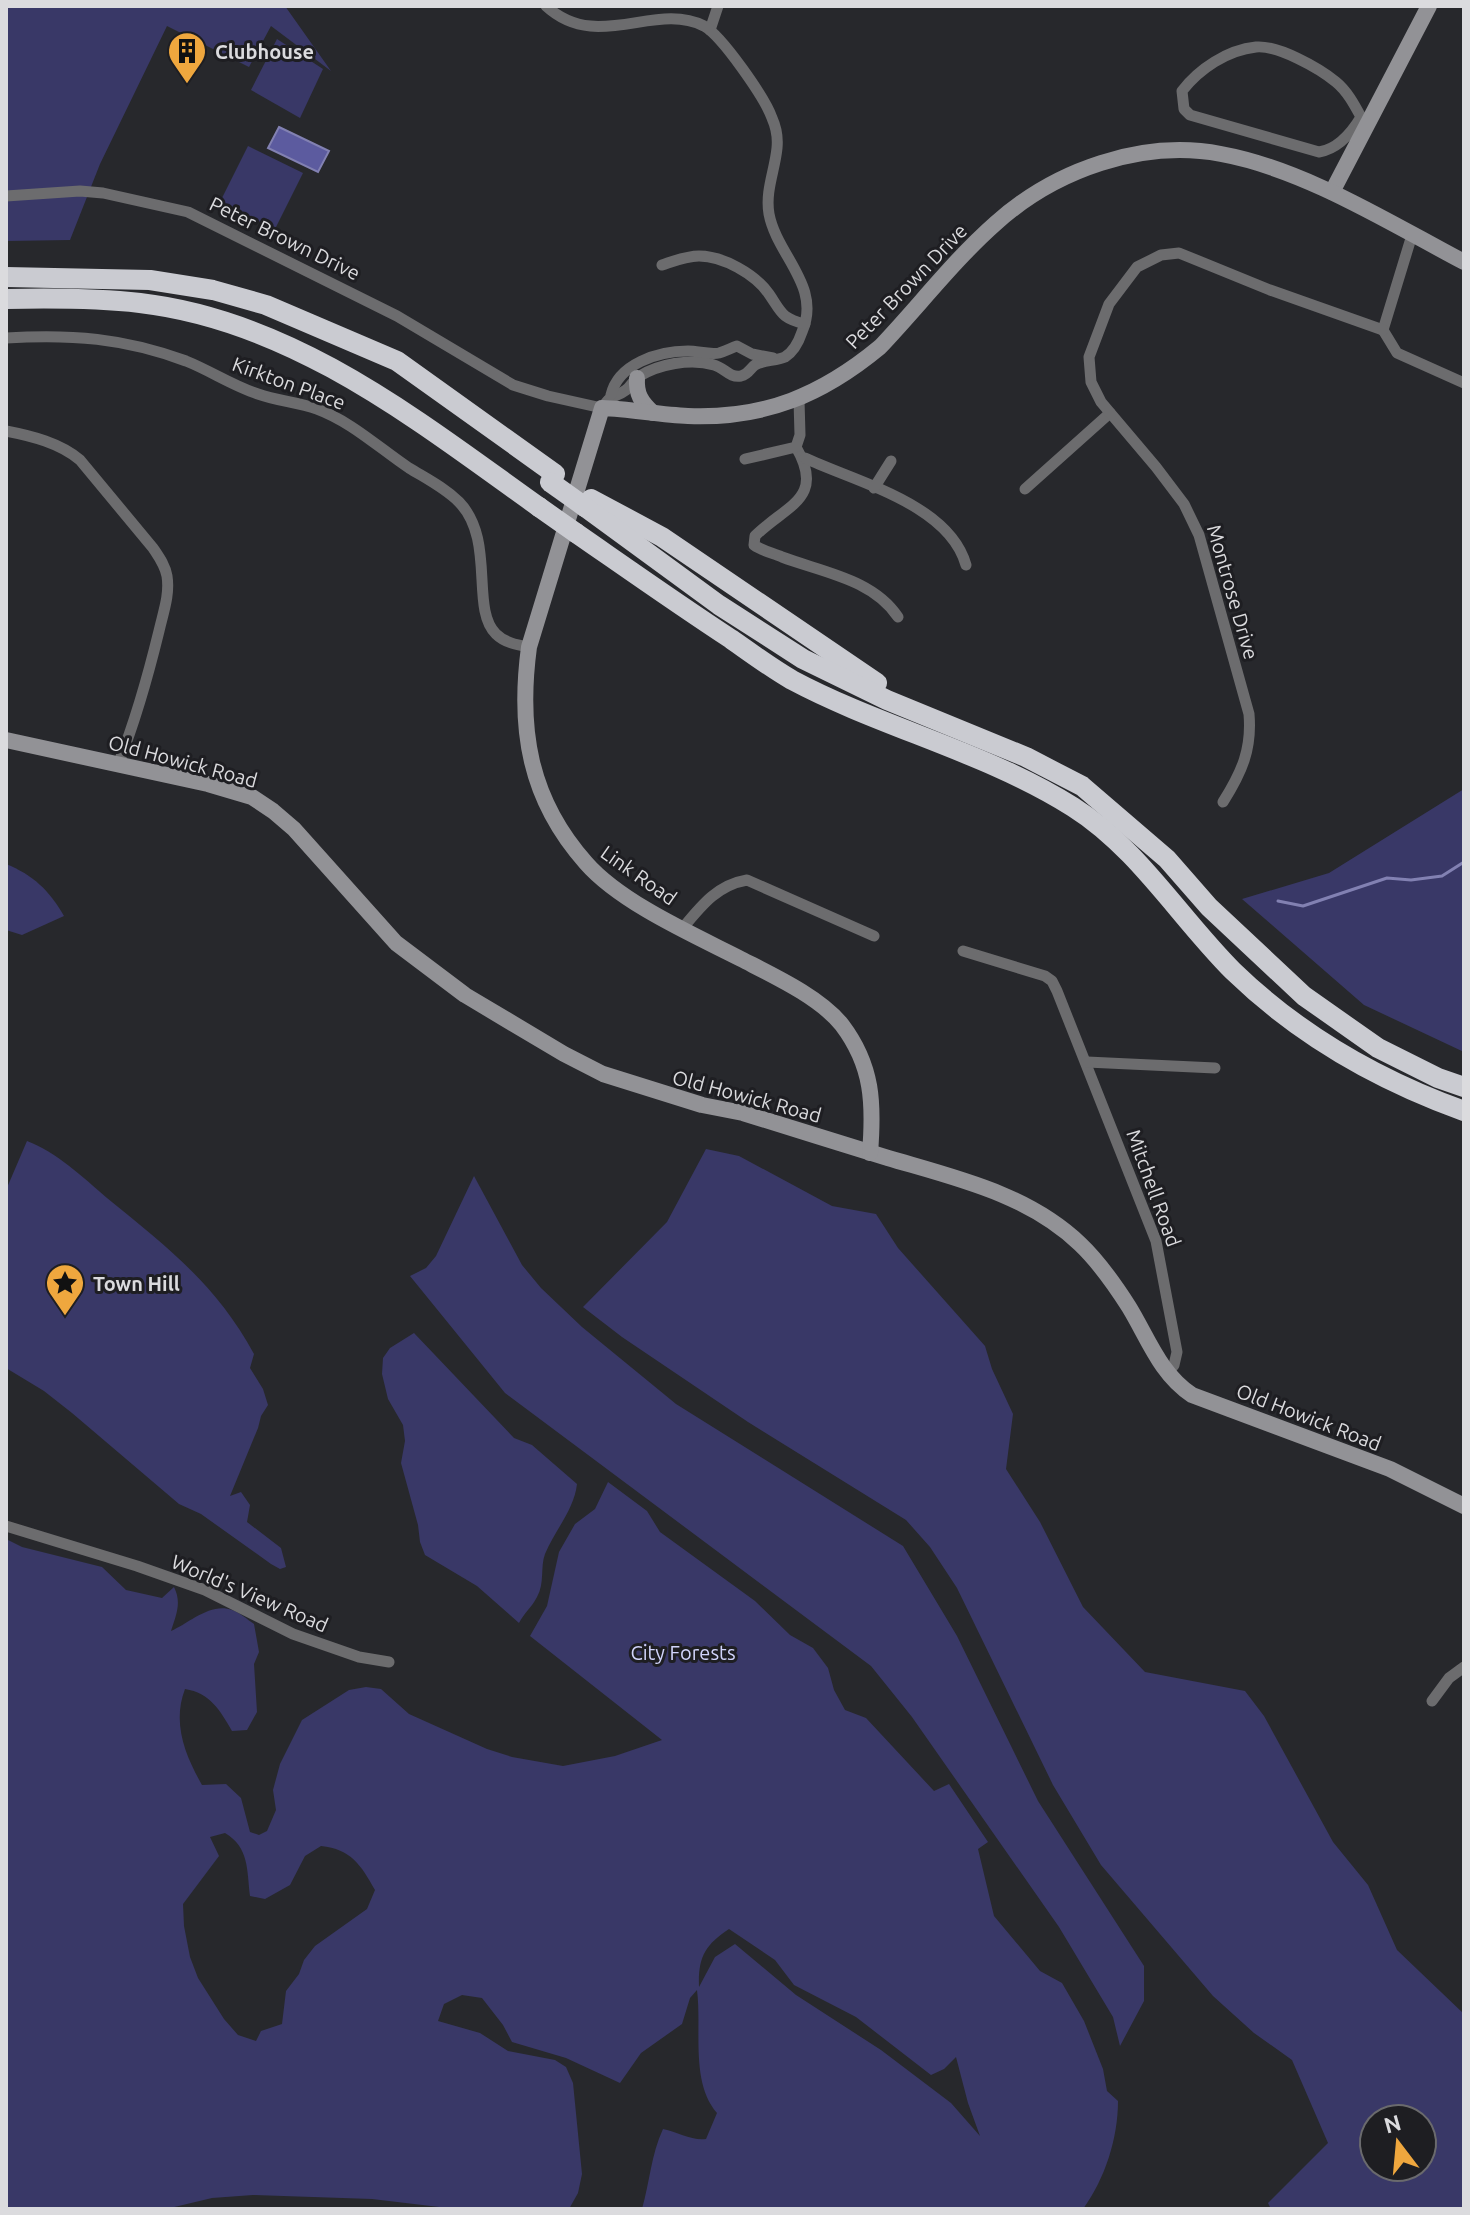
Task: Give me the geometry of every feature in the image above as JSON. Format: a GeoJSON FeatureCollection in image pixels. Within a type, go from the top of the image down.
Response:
{"type":"FeatureCollection","features":[{"type":"Feature","properties":{"kind":"highway"},"geometry":{"type":"LineString","coordinates":[[6,277],[150,280],[213,290],[266,305],[329,332],[391,365],[587,502],[719,605],[803,659],[887,700],[1026,757],[1082,786],[1167,859],[1209,907],[1304,996],[1378,1048],[1438,1078],[1464,1087]]}},
{"type":"Feature","properties":{"kind":"highway"},"geometry":{"type":"LineString","coordinates":[[6,299],[142,303],[205,316],[257,332],[382,395],[576,533],[790,679],[876,720],[1017,778],[1072,807],[1111,835],[1233,970],[1288,1019],[1362,1067],[1425,1097],[1464,1111]]}},
{"type":"Feature","properties":{"kind":"street"},"geometry":{"type":"LineString","coordinates":[[546,6],[566,21],[581,25],[597,27],[683,20],[710,30],[734,59],[772,118],[777,148],[768,199],[769,216],[806,291],[808,307],[805,324],[785,357],[755,365],[746,374],[738,376],[728,375],[712,364],[678,363],[647,372],[607,402]]}},
{"type":"Feature","properties":{"kind":"street"},"geometry":{"type":"LineString","coordinates":[[710,30],[718,6]]}},
{"type":"Feature","properties":{"kind":"street"},"geometry":{"type":"LineString","coordinates":[[1332,192],[1366,119],[1429,6]]}},
{"type":"Feature","properties":{"kind":"street"},"geometry":{"type":"LineString","coordinates":[[1257,47],[1281,52],[1318,69],[1337,83],[1366,119],[1341,141],[1319,152],[1190,115],[1184,109],[1182,91],[1211,64],[1238,51],[1257,47]]}},
{"type":"Feature","properties":{"kind":"street","name":"Peter Brown Drive"},"geometry":{"type":"LineString","coordinates":[[6,196],[80,191],[103,193],[188,212],[397,316],[513,385],[653,413],[687,416],[764,411],[799,400],[860,364],[880,347],[997,222],[1036,193],[1090,166],[1151,153],[1220,153],[1254,162],[1332,192],[1464,262]]}},
{"type":"Feature","properties":{"kind":"street"},"geometry":{"type":"LineString","coordinates":[[1412,235],[1383,330],[1397,353],[1464,383]]}},
{"type":"Feature","properties":{"kind":"street","name":"Montrose Drive"},"geometry":{"type":"LineString","coordinates":[[1223,802],[1240,775],[1250,734],[1249,714],[1215,586],[1199,535],[1184,504],[1095,392],[1089,357],[1109,304],[1137,267],[1161,255],[1179,253],[1270,290],[1383,330]]}},
{"type":"Feature","properties":{"kind":"street"},"geometry":{"type":"LineString","coordinates":[[662,265],[698,256],[723,262],[760,283],[788,320],[805,324]]}},
{"type":"Feature","properties":{"kind":"street","name":"Kirkton Place"},"geometry":{"type":"LineString","coordinates":[[6,338],[99,338],[146,349],[186,361],[258,394],[310,407],[344,422],[449,492],[471,516],[479,541],[486,617],[495,633],[515,645],[529,647]]}},
{"type":"Feature","properties":{"kind":"street"},"geometry":{"type":"LineString","coordinates":[[607,402],[621,374],[661,354],[678,351],[716,354],[737,346],[752,354],[777,359]]}},
{"type":"Feature","properties":{"kind":"street"},"geometry":{"type":"LineString","coordinates":[[637,378],[636,390],[653,413]]}},
{"type":"Feature","properties":{"kind":"street"},"geometry":{"type":"LineString","coordinates":[[796,447],[800,435],[799,400]]}},
{"type":"Feature","properties":{"kind":"street","name":"Link Road"},"geometry":{"type":"LineString","coordinates":[[607,402],[529,647],[524,679],[529,752],[535,775],[556,821],[587,865],[626,895],[682,929],[795,987],[841,1023],[863,1061],[871,1090],[870,1153]]}},
{"type":"Feature","properties":{"kind":"street"},"geometry":{"type":"LineString","coordinates":[[1025,489],[1110,413]]}},
{"type":"Feature","properties":{"kind":"street"},"geometry":{"type":"LineString","coordinates":[[6,429],[71,453],[80,460],[163,561],[167,574],[165,607],[134,725],[119,762]]}},
{"type":"Feature","properties":{"kind":"street"},"geometry":{"type":"LineString","coordinates":[[796,447],[805,458],[874,488],[939,523],[954,538],[966,565]]}},
{"type":"Feature","properties":{"kind":"street"},"geometry":{"type":"LineString","coordinates":[[745,459],[796,447]]}},
{"type":"Feature","properties":{"kind":"street"},"geometry":{"type":"LineString","coordinates":[[805,458],[805,491],[792,507],[755,536],[754,545],[834,573],[878,595],[898,617]]}},
{"type":"Feature","properties":{"kind":"street"},"geometry":{"type":"LineString","coordinates":[[874,488],[881,472],[891,461]]}},
{"type":"Feature","properties":{"kind":"street","name":"Old Howick Road"},"geometry":{"type":"LineString","coordinates":[[6,740],[119,762],[235,791],[263,803],[294,829],[396,943],[447,983],[583,1065],[651,1090],[712,1108],[743,1113],[1021,1202],[1063,1229],[1082,1246],[1129,1307],[1167,1374],[1192,1395],[1390,1469],[1464,1506]]}},
{"type":"Feature","properties":{"kind":"street"},"geometry":{"type":"LineString","coordinates":[[682,929],[719,890],[747,880],[874,936]]}},
{"type":"Feature","properties":{"kind":"street","name":"Mitchell Road"},"geometry":{"type":"LineString","coordinates":[[963,951],[1045,976],[1052,981],[1145,1210],[1161,1261],[1177,1352],[1174,1365],[1167,1374]]}},
{"type":"Feature","properties":{"kind":"street"},"geometry":{"type":"LineString","coordinates":[[1087,1062],[1116,1066],[1215,1068]]}},
{"type":"Feature","properties":{"kind":"street","name":"World's View Road"},"geometry":{"type":"LineString","coordinates":[[6,1526],[205,1590],[293,1634],[359,1657],[389,1662]]}},
{"type":"Feature","properties":{"kind":"street"},"geometry":{"type":"LineString","coordinates":[[1432,1701],[1449,1678],[1464,1667]]}},
{"type":"Feature","properties":{"kind":"green space"},"geometry":{"type":"Polygon","coordinates":[[[6,6],[285,6],[331,71],[271,26],[249,67],[167,26],[100,164],[70,240],[6,241],[6,6]]]}},
{"type":"Feature","properties":{"kind":"green space"},"geometry":{"type":"Polygon","coordinates":[[[277,39],[323,69],[300,118],[251,90],[277,39]]]}},
{"type":"Feature","properties":{"kind":"green space"},"geometry":{"type":"Polygon","coordinates":[[[248,146],[303,173],[275,229],[220,202],[248,146]]]}},
{"type":"Feature","properties":{"kind":"green space"},"geometry":{"type":"Polygon","coordinates":[[[1464,789],[1464,1052],[1364,1005],[1242,899],[1329,873],[1464,789]]]}},
{"type":"Feature","properties":{"kind":"green space"},"geometry":{"type":"Polygon","coordinates":[[[6,864],[40,884],[64,916],[22,935],[6,930],[6,864]]]}},
{"type":"Feature","properties":{"kind":"green space"},"geometry":{"type":"Polygon","coordinates":[[[27,1141],[69,1166],[170,1250],[207,1287],[239,1329],[254,1354],[250,1368],[263,1389],[268,1405],[230,1496],[241,1492],[250,1505],[247,1522],[281,1548],[286,1567],[280,1569],[271,1564],[201,1514],[179,1504],[72,1413],[44,1391],[6,1368],[6,1190],[27,1141]]]}},
{"type":"Feature","properties":{"kind":"green space"},"geometry":{"type":"Polygon","coordinates":[[[706,1149],[739,1156],[832,1206],[876,1214],[898,1248],[985,1346],[1013,1414],[1006,1469],[1040,1522],[1083,1607],[1145,1672],[1245,1691],[1264,1716],[1333,1842],[1368,1885],[1397,1950],[1464,2014],[1464,2209],[1271,2209],[1268,2203],[1328,2143],[1292,2060],[1254,2033],[1213,1996],[1101,1865],[1053,1785],[957,1588],[930,1547],[906,1520],[748,1422],[583,1307],[667,1222],[706,1149]]]}},
{"type":"Feature","properties":{"kind":"green space"},"geometry":{"type":"Polygon","coordinates":[[[474,1176],[522,1265],[582,1327],[676,1404],[903,1546],[957,1636],[1038,1801],[1144,1966],[1144,2001],[1120,2046],[1113,2017],[1059,1927],[912,1717],[871,1666],[505,1393],[410,1276],[426,1268],[436,1256],[474,1176]]]}},
{"type":"Feature","properties":{"kind":"green space"},"geometry":{"type":"Polygon","coordinates":[[[414,1333],[514,1438],[532,1445],[577,1484],[568,1511],[545,1554],[539,1592],[519,1623],[477,1586],[425,1555],[420,1542],[401,1463],[405,1441],[403,1425],[388,1399],[382,1374],[383,1358],[390,1348],[414,1333]]]}},
{"type":"Feature","properties":{"kind":"green space","name":"City Forests"},"geometry":{"type":"Polygon","coordinates":[[[608,1482],[647,1511],[660,1532],[755,1601],[790,1635],[813,1648],[828,1668],[834,1690],[845,1710],[866,1718],[934,1791],[949,1784],[988,1842],[978,1849],[994,1916],[1040,1971],[1062,1983],[1084,2021],[1103,2069],[1107,2091],[1118,2101],[1109,2158],[1098,2185],[1083,2209],[642,2209],[663,2129],[690,2138],[706,2139],[717,2113],[703,2086],[700,2071],[697,1990],[690,1998],[682,2024],[641,2053],[620,2083],[566,2058],[512,2042],[482,1998],[462,1995],[444,2004],[438,2021],[480,2033],[508,2051],[555,2060],[566,2067],[573,2083],[582,2174],[578,2193],[569,2209],[456,2209],[372,2199],[253,2195],[212,2198],[166,2209],[6,2209],[6,1539],[22,1547],[102,1567],[126,1590],[162,1598],[174,1587],[178,1604],[171,1631],[200,1614],[224,1608],[235,1611],[254,1624],[259,1652],[254,1664],[257,1712],[247,1730],[232,1731],[208,1699],[185,1689],[180,1726],[190,1762],[202,1785],[226,1784],[241,1798],[250,1832],[259,1835],[267,1831],[276,1810],[273,1790],[280,1764],[302,1720],[349,1690],[366,1687],[381,1689],[409,1714],[487,1749],[563,1766],[615,1756],[662,1740],[530,1636],[547,1606],[559,1552],[575,1524],[595,1509],[608,1482]],[[225,1833],[210,1837],[219,1856],[183,1904],[184,1926],[198,1978],[238,2035],[256,2041],[261,2031],[282,2024],[286,1991],[315,1946],[367,1909],[375,1890],[365,1873],[348,1855],[321,1846],[305,1856],[290,1885],[265,1899],[250,1896],[243,1852],[225,1833]],[[729,1929],[705,1953],[699,1987],[715,1957],[735,1944],[796,1995],[881,2050],[951,2103],[980,2136],[956,2057],[944,2069],[931,2075],[856,2017],[794,1985],[775,1960],[729,1929]]]}},
{"type":"Feature","properties":{"kind":"shaded area"},"geometry":{"type":"Polygon","coordinates":[[[279,127],[329,151],[318,172],[268,148],[279,127]]]}},
{"type":"Feature","properties":{"kind":"waterway"},"geometry":{"type":"LineString","coordinates":[[1278,901],[1303,906],[1387,878],[1411,880],[1442,876],[1464,862]]}},
{"type":"Feature","properties":{"kind":"place","name":"Clubhouse"},"geometry":{"type":"Point","coordinates":[187,85]}},
{"type":"Feature","properties":{"kind":"place","name":"Town Hill"},"geometry":{"type":"Point","coordinates":[65,1317]}}]}
